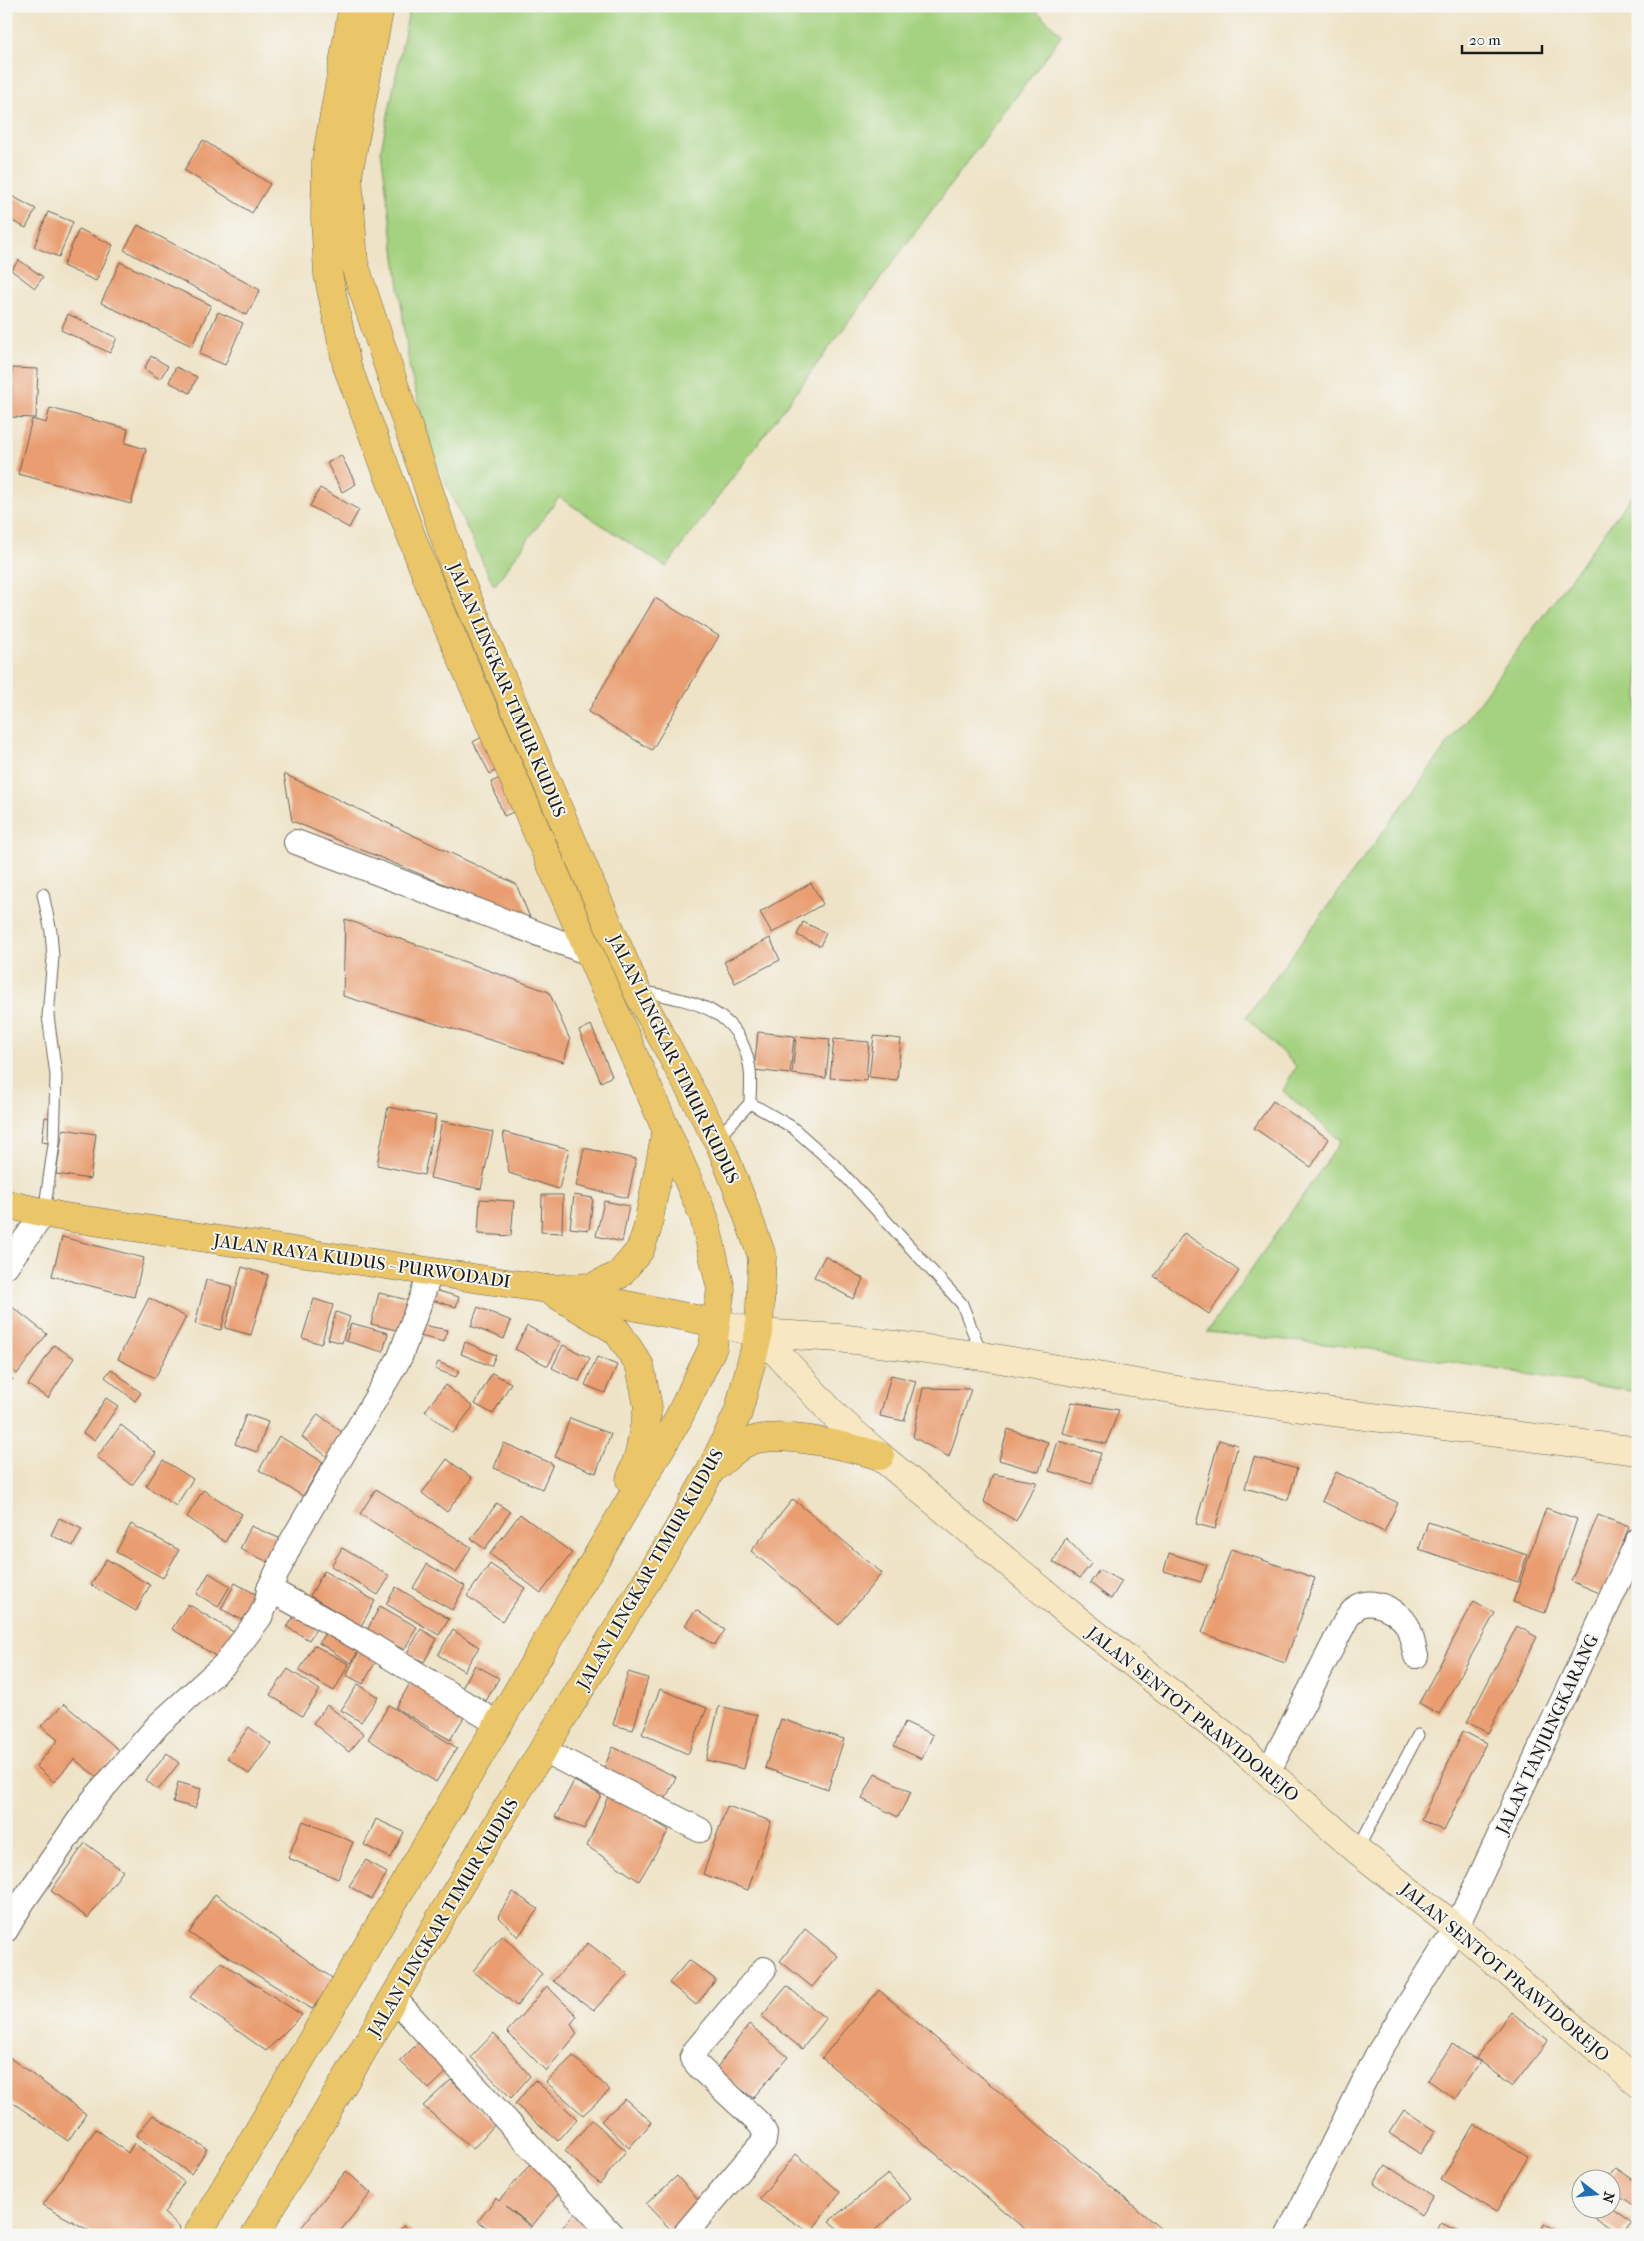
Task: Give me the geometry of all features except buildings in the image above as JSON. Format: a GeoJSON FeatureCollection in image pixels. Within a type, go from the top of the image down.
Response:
{"type":"FeatureCollection","features":[{"type":"Feature","properties":{"kind":"main road","name":"JALAN LINGKAR TIMUR KUDUS"},"geometry":{"type":"LineString","coordinates":[[197,2235],[678,1419],[713,1347],[720,1289],[704,1217],[430,588],[346,366],[328,274],[325,218],[326,161],[353,6]]}},
{"type":"Feature","properties":{"kind":"main road","name":"JALAN LINGKAR TIMUR KUDUS"},"geometry":{"type":"LineString","coordinates":[[255,2235],[394,1998],[676,1533],[711,1470],[738,1413],[759,1333],[762,1256],[721,1148],[636,991],[456,572],[354,263],[348,175],[380,6]]}},
{"type":"Feature","properties":{"kind":"main road"},"geometry":{"type":"LineString","coordinates":[[546,1289],[592,1287],[619,1275],[640,1250],[647,1230],[666,1131]]}},
{"type":"Feature","properties":{"kind":"main road","name":"JALAN RAYA KUDUS - PURWODADI"},"geometry":{"type":"LineString","coordinates":[[27,1209],[546,1289],[716,1323]]}},
{"type":"Feature","properties":{"kind":"main road"},"geometry":{"type":"LineString","coordinates":[[546,1289],[617,1331],[640,1366],[648,1407],[639,1454],[611,1534]]}},
{"type":"Feature","properties":{"kind":"main road"},"geometry":{"type":"LineString","coordinates":[[716,1323],[759,1333],[981,1351],[1217,1397],[1638,1451]]}},
{"type":"Feature","properties":{"kind":"main road","name":"JALAN SENTOT PRAWIDOREJO"},"geometry":{"type":"LineString","coordinates":[[759,1333],[835,1416],[880,1456],[1075,1618],[1236,1744],[1357,1850],[1456,1928],[1638,2084]]}},
{"type":"Feature","properties":{"kind":"main road"},"geometry":{"type":"LineString","coordinates":[[711,1470],[746,1443],[774,1438],[847,1446],[880,1456]]}},
{"type":"Feature","properties":{"kind":"street"},"geometry":{"type":"LineString","coordinates":[[296,842],[589,953]]}},
{"type":"Feature","properties":{"kind":"street"},"geometry":{"type":"LineString","coordinates":[[6,1266],[27,1209]]}},
{"type":"Feature","properties":{"kind":"street"},"geometry":{"type":"LineString","coordinates":[[6,1930],[22,1903],[93,1800],[158,1725],[226,1663],[260,1617],[267,1602],[269,1589],[293,1539],[400,1357],[431,1271]]}},
{"type":"Feature","properties":{"kind":"street","name":"JALAN TANJUNGKARANG"},"geometry":{"type":"LineString","coordinates":[[1288,2235],[1377,2055],[1456,1928],[1638,1540]]}},
{"type":"Feature","properties":{"kind":"street"},"geometry":{"type":"LineString","coordinates":[[269,1589],[369,1644],[498,1724]]}},
{"type":"Feature","properties":{"kind":"street"},"geometry":{"type":"LineString","coordinates":[[1268,1772],[1347,1618],[1358,1606],[1370,1603],[1399,1615],[1408,1626],[1416,1656]]}},
{"type":"Feature","properties":{"kind":"street"},"geometry":{"type":"LineString","coordinates":[[543,1750],[700,1830]]}},
{"type":"Feature","properties":{"kind":"street"},"geometry":{"type":"LineString","coordinates":[[684,2235],[760,2147],[765,2137],[760,2124],[700,2068],[692,2058],[764,1969]]}},
{"type":"Feature","properties":{"kind":"street"},"geometry":{"type":"LineString","coordinates":[[394,1998],[612,2235]]}},
{"type":"Feature","properties":{"kind":"lane"},"geometry":{"type":"LineString","coordinates":[[27,1209],[54,1144],[56,1075],[48,1016],[52,957],[51,932],[43,894]]}},
{"type":"Feature","properties":{"kind":"lane"},"geometry":{"type":"LineString","coordinates":[[636,991],[680,999],[705,1007],[736,1029],[743,1042],[750,1066],[750,1102],[725,1130],[721,1148]]}},
{"type":"Feature","properties":{"kind":"lane"},"geometry":{"type":"LineString","coordinates":[[750,1102],[792,1127],[836,1166],[962,1304],[981,1351]]}},
{"type":"Feature","properties":{"kind":"lane"},"geometry":{"type":"LineString","coordinates":[[1357,1850],[1418,1735]]}},
{"type":"Feature","properties":{"kind":"green space"},"geometry":{"type":"Polygon","coordinates":[[[410,6],[1031,6],[1062,35],[666,567],[559,497],[494,586],[434,458],[410,371],[381,150],[410,6]]]}},
{"type":"Feature","properties":{"kind":"green space"},"geometry":{"type":"Polygon","coordinates":[[[1638,487],[1638,1392],[1364,1348],[1207,1332],[1341,1141],[1283,1091],[1296,1066],[1246,1017],[1638,487]]]}}]}
